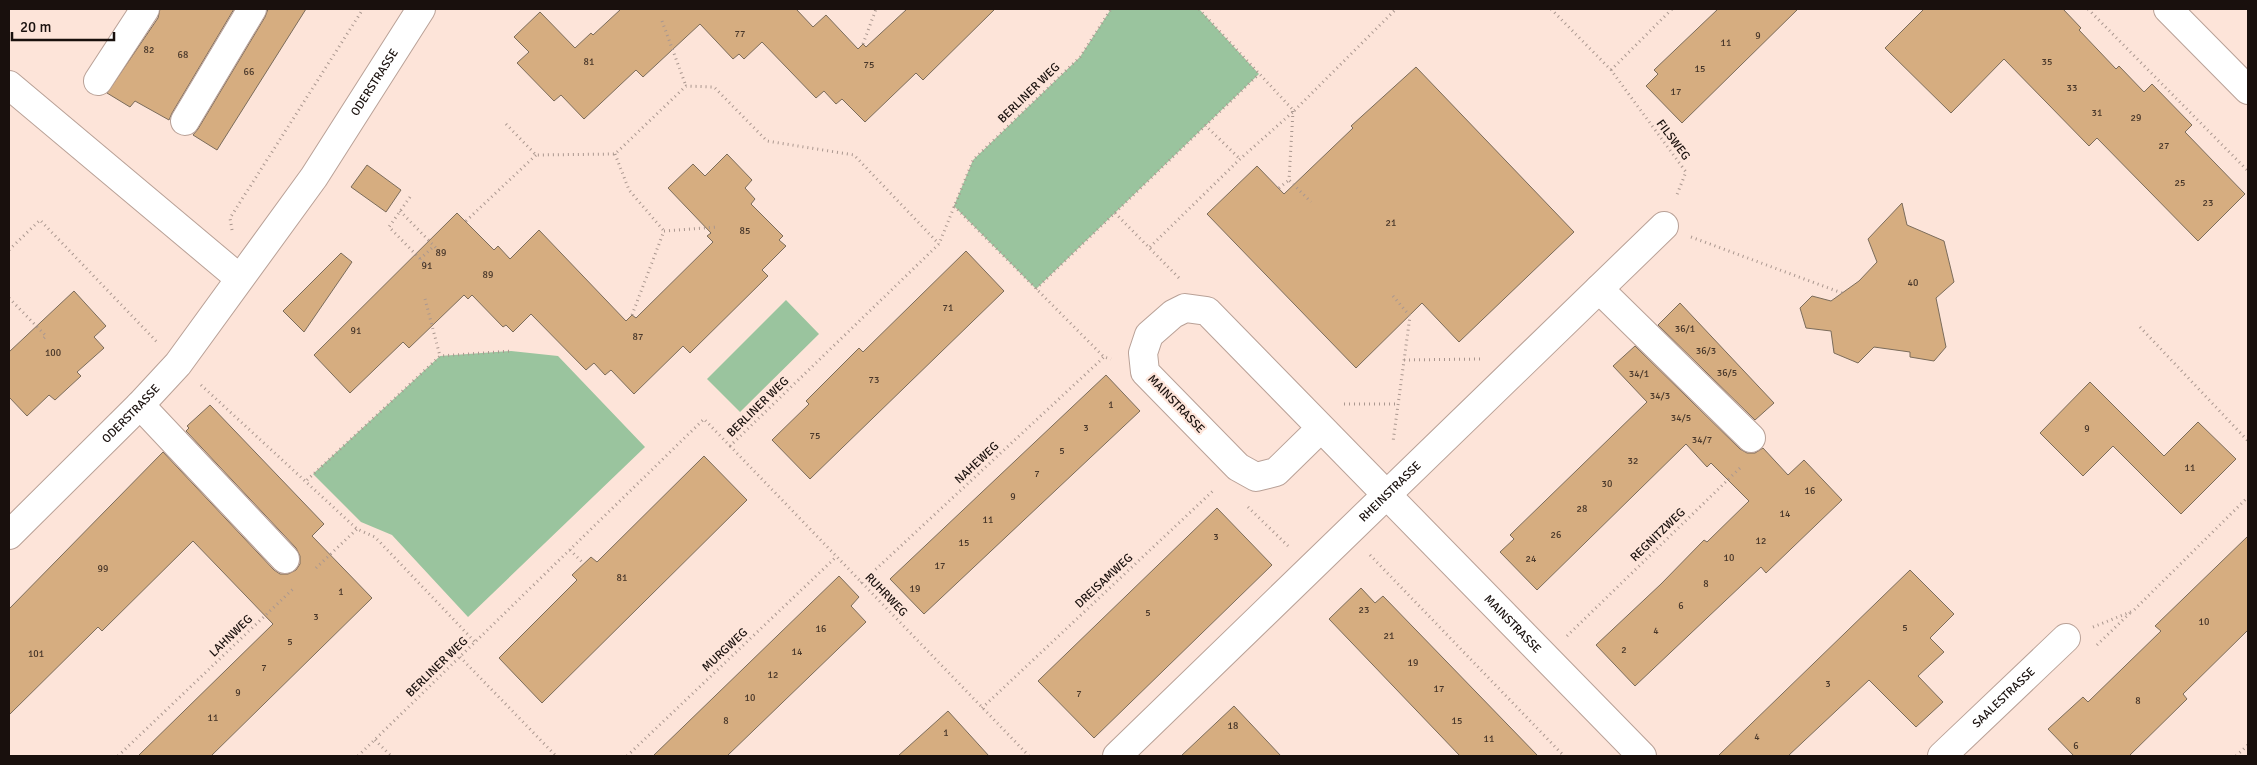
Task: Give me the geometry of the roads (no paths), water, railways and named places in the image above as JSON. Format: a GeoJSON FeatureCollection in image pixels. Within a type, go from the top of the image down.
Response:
{"type":"FeatureCollection","features":[{"type":"Feature","properties":{"kind":"street"},"geometry":{"type":"LineString","coordinates":[[98,81],[145,9]]}},
{"type":"Feature","properties":{"kind":"street"},"geometry":{"type":"LineString","coordinates":[[185,121],[252,9]]}},
{"type":"Feature","properties":{"kind":"street","name":"ODERSTRASSE"},"geometry":{"type":"LineString","coordinates":[[9,535],[140,405],[178,364],[314,177],[421,9]]}},
{"type":"Feature","properties":{"kind":"street"},"geometry":{"type":"LineString","coordinates":[[2168,9],[2248,90]]}},
{"type":"Feature","properties":{"kind":"street"},"geometry":{"type":"LineString","coordinates":[[9,85],[239,278]]}},
{"type":"Feature","properties":{"kind":"street","name":"RHEINSTRASSE"},"geometry":{"type":"LineString","coordinates":[[1117,756],[1664,226]]}},
{"type":"Feature","properties":{"kind":"street"},"geometry":{"type":"LineString","coordinates":[[1599,289],[1749,450]]}},
{"type":"Feature","properties":{"kind":"street","name":"MAINSTRASSE"},"geometry":{"type":"LineString","coordinates":[[1321,428],[1276,472],[1256,477],[1238,467],[1145,372],[1143,354],[1149,335],[1174,314],[1185,308],[1207,311],[1642,756]]}},
{"type":"Feature","properties":{"kind":"street"},"geometry":{"type":"LineString","coordinates":[[140,405],[285,559]]}},
{"type":"Feature","properties":{"kind":"street","name":"SAALESTRASSE"},"geometry":{"type":"LineString","coordinates":[[1942,756],[2066,638]]}}]}
